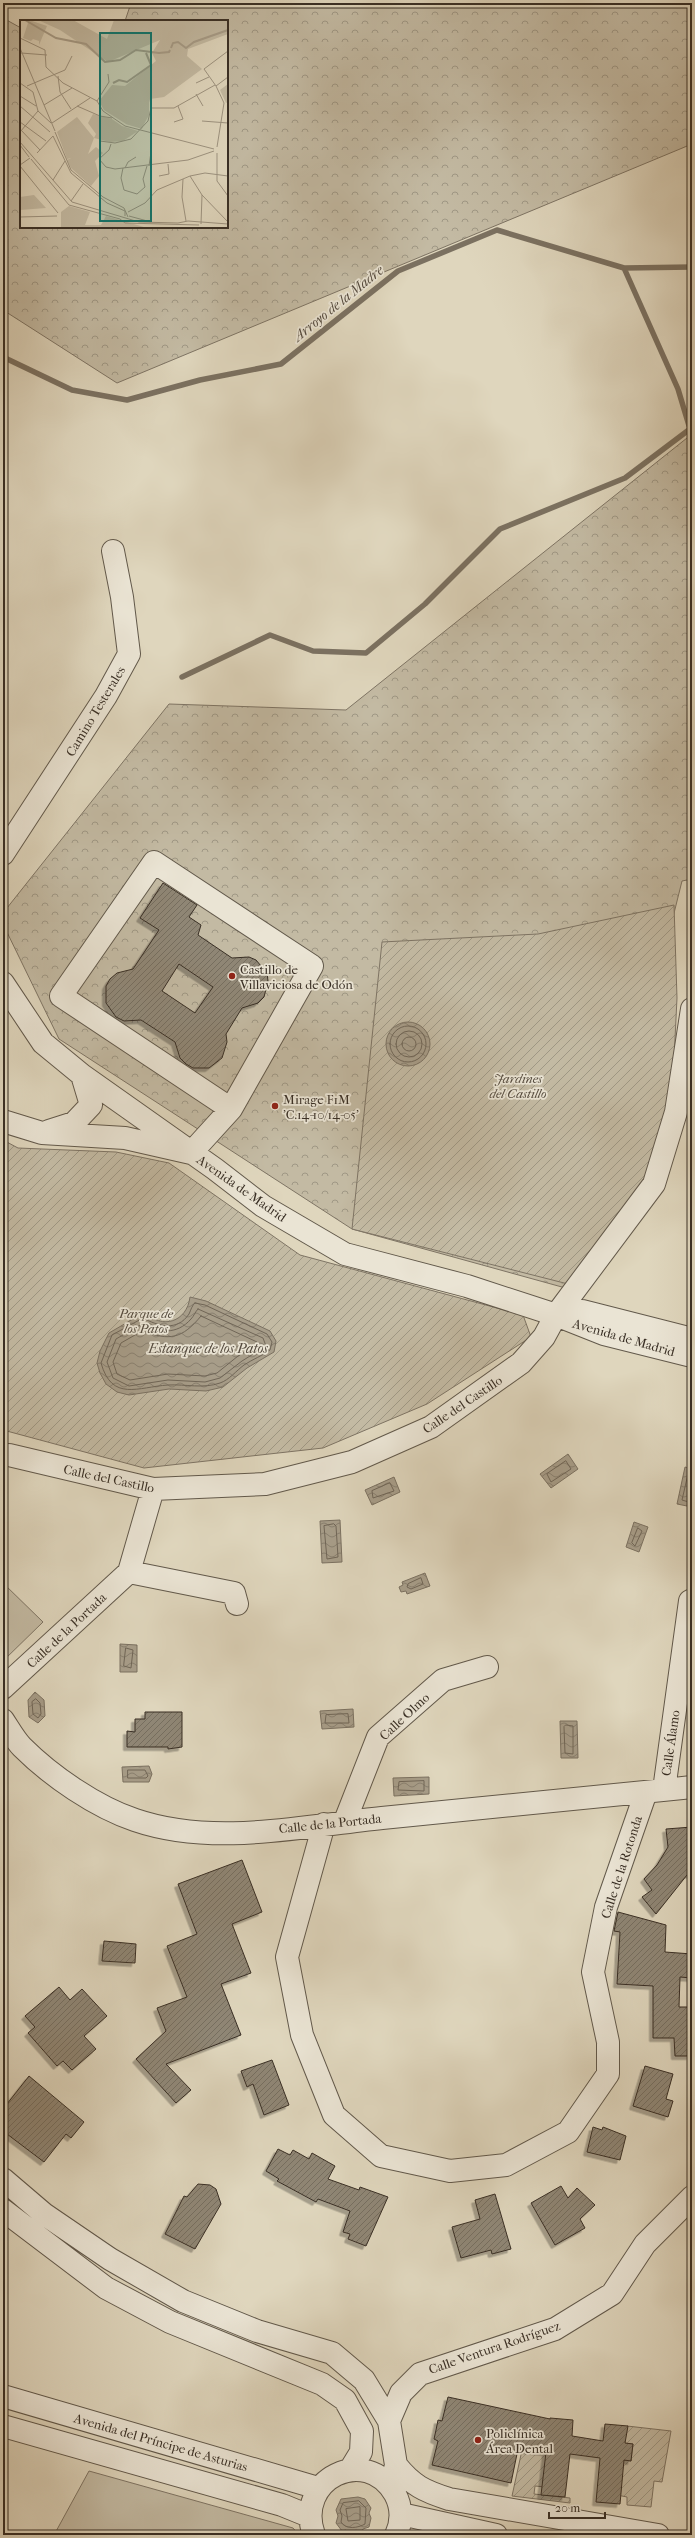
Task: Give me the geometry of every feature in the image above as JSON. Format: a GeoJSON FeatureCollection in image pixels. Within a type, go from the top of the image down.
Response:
{"type":"FeatureCollection","features":[{"type":"Feature","properties":{"kind":"street","name":"Camino Testerales"},"geometry":{"type":"LineString","coordinates":[[3,854],[106,696],[129,654],[122,597],[113,551]]}},
{"type":"Feature","properties":{"kind":"street"},"geometry":{"type":"LineString","coordinates":[[3,1121],[42,1133],[125,1138],[191,1153],[231,1109],[312,966],[154,862],[61,996],[231,1109]]}},
{"type":"Feature","properties":{"kind":"street","name":"Avenida de Madrid"},"geometry":{"type":"LineString","coordinates":[[3,983],[43,1043],[82,1075],[263,1206],[345,1254],[467,1286],[556,1315],[604,1334],[692,1356]]}},
{"type":"Feature","properties":{"kind":"street","name":"Calle del Castillo"},"geometry":{"type":"LineString","coordinates":[[9,1455],[153,1489],[265,1484],[352,1462],[431,1427],[521,1363],[544,1337],[556,1315],[654,1184],[676,1112],[691,1009]]}},
{"type":"Feature","properties":{"kind":"street"},"geometry":{"type":"LineString","coordinates":[[42,1133],[74,1123],[91,1105],[82,1075]]}},
{"type":"Feature","properties":{"kind":"street","name":"Avenida de Madrid"},"geometry":{"type":"LineString","coordinates":[[556,1315],[569,1311],[582,1311],[692,1339]]}},
{"type":"Feature","properties":{"kind":"street"},"geometry":{"type":"LineString","coordinates":[[153,1489],[129,1572],[234,1593],[237,1604]]}},
{"type":"Feature","properties":{"kind":"street","name":"Calle de la Portada"},"geometry":{"type":"LineString","coordinates":[[3,1688],[129,1572]]}},
{"type":"Feature","properties":{"kind":"street","name":"Calle Álamo"},"geometry":{"type":"LineString","coordinates":[[655,1791],[690,1601]]}},
{"type":"Feature","properties":{"kind":"street","name":"Calle Olmo"},"geometry":{"type":"LineString","coordinates":[[345,1821],[378,1737],[443,1680],[487,1667]]}},
{"type":"Feature","properties":{"kind":"street","name":"Calle de la Portada"},"geometry":{"type":"LineString","coordinates":[[3,1720],[21,1746],[53,1774],[93,1800],[135,1820],[174,1829],[212,1833],[324,1824],[692,1787]]}},
{"type":"Feature","properties":{"kind":"street","name":"Calle de la Rotonda"},"geometry":{"type":"LineString","coordinates":[[324,1824],[287,1956],[302,2034],[334,2115],[381,2156],[450,2171],[506,2165],[568,2132],[608,2074],[608,2042],[593,1972],[606,1907],[655,1791]]}},
{"type":"Feature","properties":{"kind":"street"},"geometry":{"type":"LineString","coordinates":[[3,2179],[44,2214],[110,2259],[183,2301],[257,2331],[332,2353],[364,2380],[389,2421],[396,2465],[390,2486]]}},
{"type":"Feature","properties":{"kind":"street","name":"Calle Ventura Rodríguez"},"geometry":{"type":"LineString","coordinates":[[389,2421],[400,2393],[420,2374],[555,2329],[612,2294],[645,2244],[692,2197]]}},
{"type":"Feature","properties":{"kind":"street"},"geometry":{"type":"LineString","coordinates":[[3,2210],[106,2288],[170,2322],[322,2384],[345,2400],[362,2431],[361,2452],[350,2470]]}},
{"type":"Feature","properties":{"kind":"street","name":"Avenida del Príncipe de Asturias"},"geometry":{"type":"LineString","coordinates":[[3,2396],[318,2488]]}},
{"type":"Feature","properties":{"kind":"street"},"geometry":{"type":"LineString","coordinates":[[3,2426],[274,2503],[312,2525]]}},
{"type":"Feature","properties":{"kind":"street"},"geometry":{"type":"LineString","coordinates":[[396,2465],[409,2481],[426,2492],[449,2499],[658,2535]]}},
{"type":"Feature","properties":{"kind":"street"},"geometry":{"type":"LineString","coordinates":[[312,2525],[312,2501],[318,2488],[332,2476],[350,2470],[365,2471],[379,2477],[390,2486],[398,2499],[401,2514],[396,2535]]}},
{"type":"Feature","properties":{"kind":"street"},"geometry":{"type":"LineString","coordinates":[[401,2514],[496,2535]]}},
{"type":"Feature","properties":{"kind":"green space"},"geometry":{"type":"Polygon","coordinates":[[[131,3],[692,3],[692,144],[117,383],[3,310],[3,18],[20,27],[20,228],[228,228],[228,20],[125,20],[131,3]]]}},
{"type":"Feature","properties":{"kind":"green space"},"geometry":{"type":"Polygon","coordinates":[[[692,434],[692,879],[682,881],[580,1292],[352,1229],[59,1039],[3,924],[3,913],[169,704],[346,710],[692,434]]]}},
{"type":"Feature","properties":{"kind":"green space","name":"Jardines del Castillo"},"geometry":{"type":"Polygon","coordinates":[[[674,905],[677,998],[672,1101],[643,1183],[572,1285],[352,1229],[382,942],[538,934],[674,905]]]}},
{"type":"Feature","properties":{"kind":"green space","name":"Parque de los Patos"},"geometry":{"type":"Polygon","coordinates":[[[3,1140],[18,1148],[116,1152],[169,1163],[300,1255],[523,1315],[531,1337],[427,1404],[323,1448],[144,1468],[3,1430],[3,1140]]]}},
{"type":"Feature","properties":{"kind":"green space"},"geometry":{"type":"Polygon","coordinates":[[[3,1583],[43,1622],[3,1661],[3,1583]]]}},
{"type":"Feature","properties":{"kind":"green space"},"geometry":{"type":"Polygon","coordinates":[[[627,2426],[671,2431],[662,2482],[654,2481],[651,2507],[627,2505],[627,2497],[617,2495],[621,2460],[631,2461],[633,2444],[622,2443],[627,2426]]]}},
{"type":"Feature","properties":{"kind":"green space"},"geometry":{"type":"Polygon","coordinates":[[[524,2441],[550,2452],[545,2487],[535,2486],[534,2494],[570,2498],[570,2503],[512,2496],[524,2441]]]}},
{"type":"Feature","properties":{"kind":"green space"},"geometry":{"type":"Polygon","coordinates":[[[89,2471],[293,2528],[299,2535],[54,2535],[89,2471]]]}},
{"type":"Feature","properties":{"kind":"water"},"geometry":{"type":"Polygon","coordinates":[[[408,1022],[420,1026],[426,1032],[430,1044],[426,1056],[420,1062],[408,1066],[396,1062],[390,1056],[386,1044],[390,1032],[396,1026],[408,1022]]]}},
{"type":"Feature","properties":{"kind":"water","name":"Estanque de los Patos"},"geometry":{"type":"Polygon","coordinates":[[[190,1297],[206,1301],[270,1331],[276,1341],[274,1352],[247,1368],[223,1387],[206,1391],[169,1389],[129,1395],[117,1392],[106,1384],[97,1363],[100,1351],[109,1333],[145,1312],[152,1318],[159,1321],[173,1321],[184,1312],[188,1306],[190,1297]]]}},
{"type":"Feature","properties":{"kind":"water"},"geometry":{"type":"Polygon","coordinates":[[[568,1454],[578,1469],[551,1488],[540,1474],[568,1454]]]}},
{"type":"Feature","properties":{"kind":"water"},"geometry":{"type":"Polygon","coordinates":[[[685,1467],[692,1469],[692,1507],[677,1504],[685,1467]]]}},
{"type":"Feature","properties":{"kind":"water"},"geometry":{"type":"Polygon","coordinates":[[[394,1477],[400,1492],[372,1505],[365,1490],[394,1477]]]}},
{"type":"Feature","properties":{"kind":"water"},"geometry":{"type":"Polygon","coordinates":[[[340,1520],[342,1562],[322,1563],[320,1521],[340,1520]]]}},
{"type":"Feature","properties":{"kind":"water"},"geometry":{"type":"Polygon","coordinates":[[[634,1522],[648,1527],[639,1552],[626,1547],[634,1522]]]}},
{"type":"Feature","properties":{"kind":"water"},"geometry":{"type":"Polygon","coordinates":[[[425,1573],[430,1586],[407,1594],[406,1591],[401,1592],[399,1587],[403,1585],[402,1582],[425,1573]]]}},
{"type":"Feature","properties":{"kind":"water"},"geometry":{"type":"Polygon","coordinates":[[[120,1644],[137,1645],[137,1672],[120,1672],[120,1644]]]}},
{"type":"Feature","properties":{"kind":"water"},"geometry":{"type":"Polygon","coordinates":[[[35,1692],[44,1700],[45,1716],[38,1723],[29,1717],[28,1700],[35,1692]]]}},
{"type":"Feature","properties":{"kind":"water"},"geometry":{"type":"Polygon","coordinates":[[[353,1709],[354,1727],[322,1729],[320,1711],[353,1709]]]}},
{"type":"Feature","properties":{"kind":"water"},"geometry":{"type":"Polygon","coordinates":[[[560,1721],[577,1721],[578,1758],[561,1758],[560,1721]]]}},
{"type":"Feature","properties":{"kind":"water"},"geometry":{"type":"Polygon","coordinates":[[[149,1766],[152,1774],[149,1782],[123,1782],[122,1767],[149,1766]]]}},
{"type":"Feature","properties":{"kind":"water"},"geometry":{"type":"Polygon","coordinates":[[[429,1777],[429,1794],[394,1796],[393,1778],[429,1777]]]}},
{"type":"Feature","properties":{"kind":"water"},"geometry":{"type":"Polygon","coordinates":[[[358,2497],[365,2499],[371,2508],[369,2513],[371,2518],[369,2527],[363,2529],[361,2533],[356,2530],[349,2534],[346,2530],[342,2531],[336,2523],[338,2516],[336,2510],[341,2499],[358,2497]]]}},
{"type":"Feature","properties":{"kind":"building","name":"Castillo de Villaviciosa de Odón"},"geometry":{"type":"Polygon","coordinates":[[[163,883],[197,905],[189,917],[201,925],[198,935],[232,958],[249,957],[256,960],[267,973],[268,981],[264,997],[258,1003],[242,1008],[226,1034],[227,1042],[222,1058],[209,1068],[193,1068],[186,1064],[180,1058],[175,1042],[141,1020],[124,1021],[116,1017],[106,1003],[106,986],[110,979],[117,973],[133,969],[159,930],[140,918],[163,883]],[[179,964],[162,991],[195,1013],[213,987],[179,964]]]}},
{"type":"Feature","properties":{"kind":"building"},"geometry":{"type":"Polygon","coordinates":[[[145,1712],[182,1712],[182,1747],[168,1749],[168,1747],[127,1747],[127,1731],[135,1732],[135,1719],[145,1719],[145,1712]]]}},
{"type":"Feature","properties":{"kind":"building"},"geometry":{"type":"Polygon","coordinates":[[[692,1827],[692,1874],[687,1875],[656,1914],[642,1897],[652,1890],[644,1879],[657,1865],[668,1847],[666,1829],[692,1827]]]}},
{"type":"Feature","properties":{"kind":"building"},"geometry":{"type":"Polygon","coordinates":[[[242,1860],[262,1912],[232,1924],[251,1973],[221,1984],[241,2035],[166,2064],[191,2090],[176,2103],[136,2059],[166,2031],[157,2008],[187,1997],[167,1946],[197,1934],[178,1884],[242,1860]]]}},
{"type":"Feature","properties":{"kind":"building"},"geometry":{"type":"Polygon","coordinates":[[[618,1912],[666,1925],[665,1952],[692,1954],[692,1978],[680,1977],[679,2007],[690,2007],[690,2011],[692,2011],[690,2056],[675,2056],[674,2038],[653,2038],[653,1986],[617,1984],[620,1932],[614,1931],[618,1912]]]}},
{"type":"Feature","properties":{"kind":"building"},"geometry":{"type":"Polygon","coordinates":[[[104,1941],[136,1944],[135,1963],[102,1961],[104,1941]]]}},
{"type":"Feature","properties":{"kind":"building"},"geometry":{"type":"Polygon","coordinates":[[[59,1987],[70,2000],[82,1989],[107,2016],[84,2036],[96,2049],[72,2070],[63,2061],[57,2066],[28,2033],[35,2027],[25,2016],[59,1987]]]}},
{"type":"Feature","properties":{"kind":"building"},"geometry":{"type":"Polygon","coordinates":[[[272,2060],[289,2105],[264,2115],[253,2084],[247,2087],[241,2071],[272,2060]]]}},
{"type":"Feature","properties":{"kind":"building"},"geometry":{"type":"Polygon","coordinates":[[[645,2066],[673,2074],[666,2099],[673,2101],[668,2117],[633,2106],[645,2066]]]}},
{"type":"Feature","properties":{"kind":"building"},"geometry":{"type":"Polygon","coordinates":[[[29,2076],[84,2122],[71,2138],[66,2134],[44,2162],[3,2131],[3,2109],[29,2076]]]}},
{"type":"Feature","properties":{"kind":"building"},"geometry":{"type":"Polygon","coordinates":[[[593,2127],[602,2130],[603,2127],[626,2136],[620,2160],[587,2152],[593,2127]]]}},
{"type":"Feature","properties":{"kind":"building"},"geometry":{"type":"Polygon","coordinates":[[[278,2149],[290,2155],[293,2150],[309,2159],[312,2153],[335,2166],[328,2179],[359,2190],[360,2187],[388,2197],[366,2246],[348,2239],[350,2234],[343,2232],[350,2211],[318,2199],[316,2202],[277,2181],[279,2179],[266,2171],[278,2149]]]}},
{"type":"Feature","properties":{"kind":"building"},"geometry":{"type":"Polygon","coordinates":[[[198,2184],[210,2185],[216,2189],[221,2204],[195,2249],[165,2234],[184,2196],[187,2197],[198,2184]]]}},
{"type":"Feature","properties":{"kind":"building"},"geometry":{"type":"Polygon","coordinates":[[[561,2186],[568,2198],[577,2188],[595,2205],[580,2219],[585,2228],[555,2245],[531,2203],[561,2186]]]}},
{"type":"Feature","properties":{"kind":"building"},"geometry":{"type":"Polygon","coordinates":[[[495,2194],[511,2249],[492,2254],[491,2250],[461,2258],[452,2227],[480,2219],[475,2200],[495,2194]]]}},
{"type":"Feature","properties":{"kind":"building"},"geometry":{"type":"Polygon","coordinates":[[[448,2397],[550,2419],[573,2420],[572,2436],[603,2441],[605,2424],[628,2426],[625,2443],[633,2444],[631,2461],[624,2460],[620,2504],[596,2502],[600,2458],[570,2454],[565,2497],[541,2495],[546,2452],[518,2449],[511,2483],[432,2465],[438,2441],[434,2439],[438,2420],[442,2421],[448,2397]]]}},
{"type":"Feature","properties":{"kind":"waterway","name":"Arroyo de la Madre"},"geometry":{"type":"LineString","coordinates":[[3,357],[72,390],[127,400],[200,380],[281,364],[398,271],[497,230],[624,268],[692,267]]}},
{"type":"Feature","properties":{"kind":"waterway"},"geometry":{"type":"LineString","coordinates":[[182,677],[270,635],[313,651],[366,653],[425,604],[500,529],[625,478],[690,429],[678,389],[624,268]]}},
{"type":"Feature","properties":{"kind":"place","name":"Castillo de Villaviciosa de Odón"},"geometry":{"type":"Point","coordinates":[232,976]}},
{"type":"Feature","properties":{"kind":"place","name":"Mirage F1M 'C.14-10/14-05'"},"geometry":{"type":"Point","coordinates":[275,1106]}},
{"type":"Feature","properties":{"kind":"place","name":"Policlínica Área Dental"},"geometry":{"type":"Point","coordinates":[478,2440]}}]}
